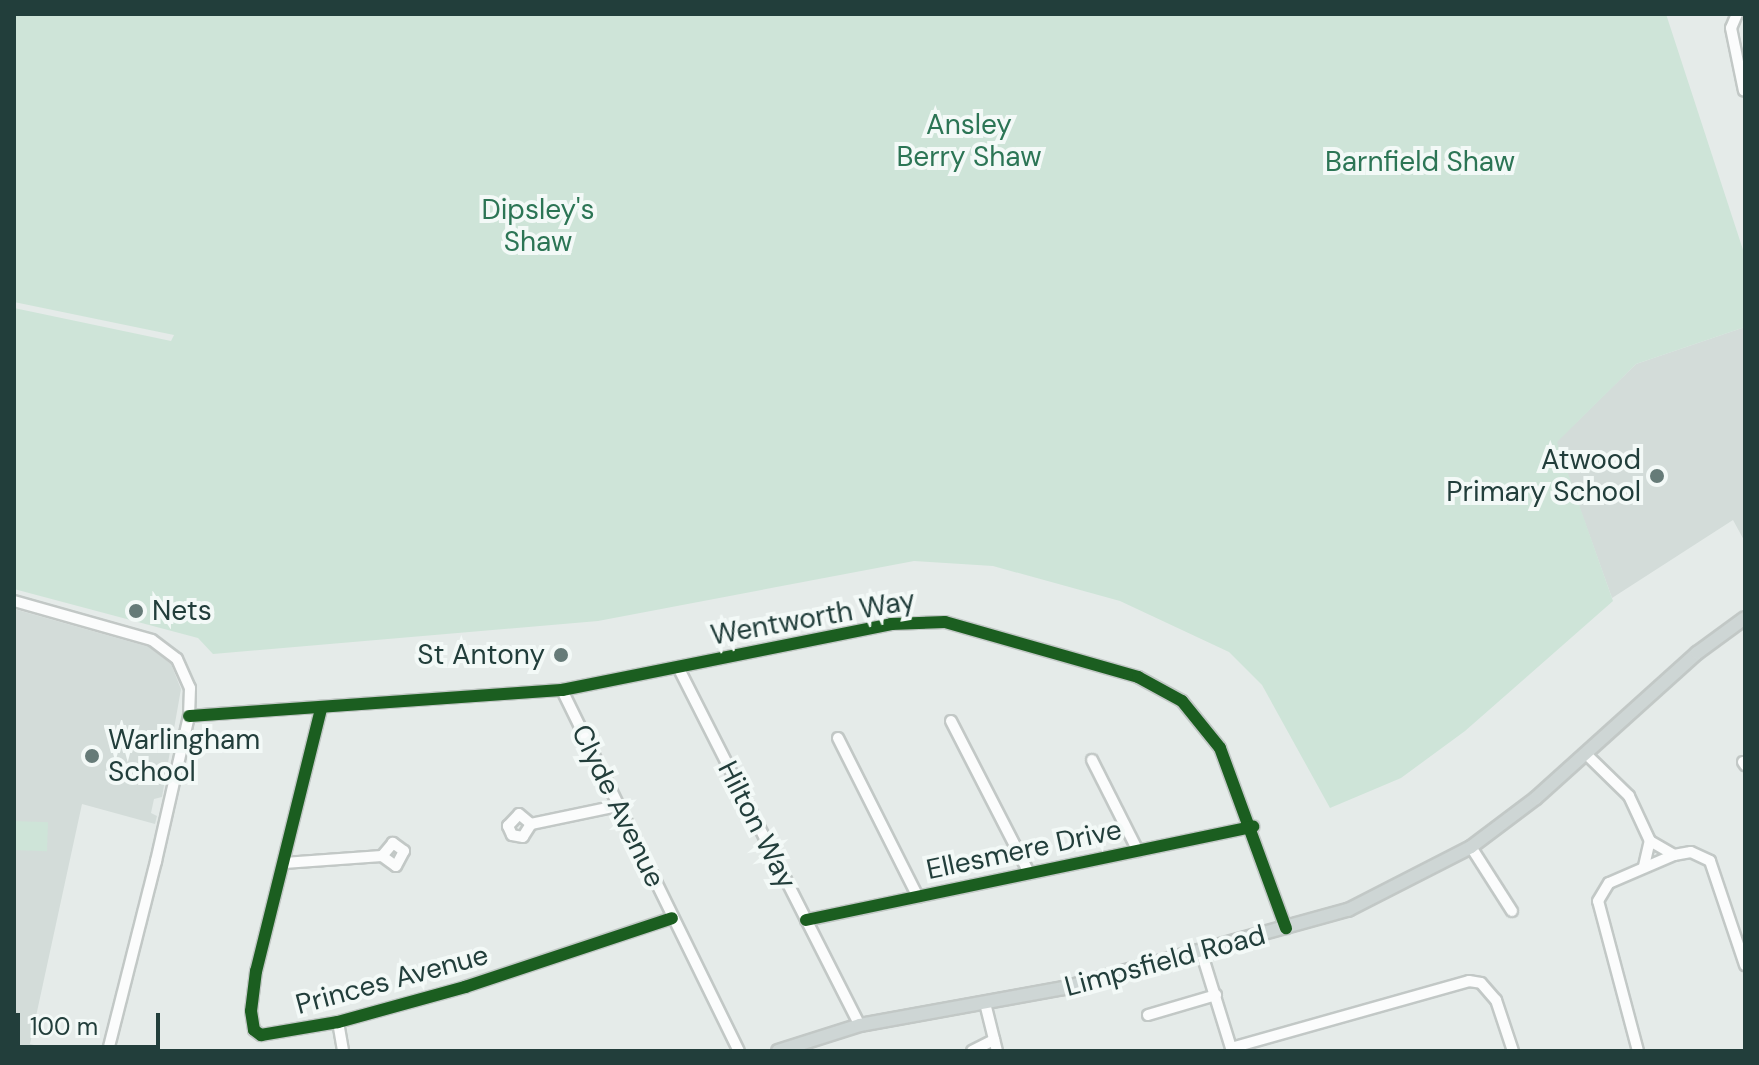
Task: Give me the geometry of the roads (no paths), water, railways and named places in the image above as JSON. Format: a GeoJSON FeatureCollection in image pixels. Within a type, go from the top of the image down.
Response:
{"type":"FeatureCollection","features":[{"type":"Feature","properties":{"kind":"main road","name":"Limpsfield Road"},"geometry":{"type":"LineString","coordinates":[[778,1051],[860,1025],[1064,988],[1348,910],[1471,847],[1586,754],[1697,653],[1745,618]]}},
{"type":"Feature","properties":{"kind":"street"},"geometry":{"type":"LineString","coordinates":[[1734,15],[1731,28],[1744,91]]}},
{"type":"Feature","properties":{"kind":"street"},"geometry":{"type":"LineString","coordinates":[[14,601],[165,647],[186,675],[189,716],[108,1051]]}},
{"type":"Feature","properties":{"kind":"street","name":"Wentworth Way"},"geometry":{"type":"LineString","coordinates":[[189,716],[562,690],[912,620],[984,632],[1138,677],[1182,701],[1220,748],[1253,827],[1286,928]]}},
{"type":"Feature","properties":{"kind":"street","name":"Hilton Way"},"geometry":{"type":"LineString","coordinates":[[678,667],[860,1025]]}},
{"type":"Feature","properties":{"kind":"street","name":"Clyde Avenue"},"geometry":{"type":"LineString","coordinates":[[562,690],[739,1051]]}},
{"type":"Feature","properties":{"kind":"street","name":"Princes Avenue"},"geometry":{"type":"LineString","coordinates":[[321,709],[256,971],[254,1030],[274,1035],[338,1022],[478,983],[672,918]]}},
{"type":"Feature","properties":{"kind":"street"},"geometry":{"type":"LineString","coordinates":[[951,721],[1029,873]]}},
{"type":"Feature","properties":{"kind":"street"},"geometry":{"type":"LineString","coordinates":[[838,738],[918,897]]}},
{"type":"Feature","properties":{"kind":"street"},"geometry":{"type":"LineString","coordinates":[[1586,754],[1629,796],[1650,841],[1674,855]]}},
{"type":"Feature","properties":{"kind":"street"},"geometry":{"type":"LineString","coordinates":[[1092,760],[1138,851]]}},
{"type":"Feature","properties":{"kind":"street"},"geometry":{"type":"LineString","coordinates":[[531,824],[617,806]]}},
{"type":"Feature","properties":{"kind":"street","name":"Ellesmere Drive"},"geometry":{"type":"LineString","coordinates":[[806,920],[1253,827]]}},
{"type":"Feature","properties":{"kind":"street"},"geometry":{"type":"LineString","coordinates":[[1644,866],[1650,841]]}},
{"type":"Feature","properties":{"kind":"street"},"geometry":{"type":"LineString","coordinates":[[1471,847],[1512,911]]}},
{"type":"Feature","properties":{"kind":"street"},"geometry":{"type":"LineString","coordinates":[[1638,1051],[1598,901],[1609,883],[1674,855],[1701,853],[1710,861],[1745,965]]}},
{"type":"Feature","properties":{"kind":"street"},"geometry":{"type":"LineString","coordinates":[[284,863],[382,856]]}},
{"type":"Feature","properties":{"kind":"street"},"geometry":{"type":"LineString","coordinates":[[1201,951],[1232,1050],[1469,981],[1481,983],[1496,1000],[1513,1051]]}},
{"type":"Feature","properties":{"kind":"street"},"geometry":{"type":"LineString","coordinates":[[1148,1015],[1216,995]]}},
{"type":"Feature","properties":{"kind":"street"},"geometry":{"type":"LineString","coordinates":[[972,1051],[996,1045],[985,1003]]}},
{"type":"Feature","properties":{"kind":"street"},"geometry":{"type":"LineString","coordinates":[[338,1022],[343,1051]]}},
{"type":"Feature","properties":{"kind":"place","name":"Atwood Primary School"},"geometry":{"type":"Point","coordinates":[1657,476]}},
{"type":"Feature","properties":{"kind":"place","name":"Nets"},"geometry":{"type":"Point","coordinates":[136,611]}},
{"type":"Feature","properties":{"kind":"place","name":"St Antony"},"geometry":{"type":"Point","coordinates":[561,655]}},
{"type":"Feature","properties":{"kind":"place","name":"Warlingham School"},"geometry":{"type":"Point","coordinates":[92,756]}},
{"type":"Feature","properties":{"kind":"park label","name":"Ansley Berry Shaw"},"geometry":{"type":"Point","coordinates":[969,141]}},
{"type":"Feature","properties":{"kind":"park label","name":"Barnfield Shaw"},"geometry":{"type":"Point","coordinates":[1420,162]}},
{"type":"Feature","properties":{"kind":"park label","name":"Dipsley's Shaw"},"geometry":{"type":"Point","coordinates":[538,226]}}]}
